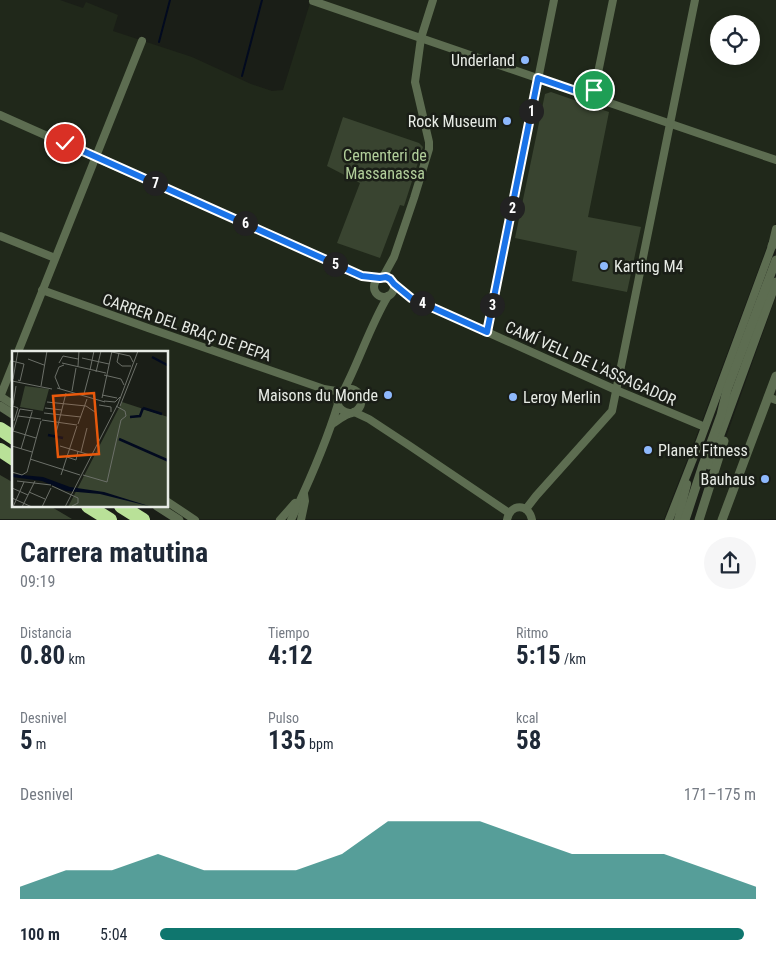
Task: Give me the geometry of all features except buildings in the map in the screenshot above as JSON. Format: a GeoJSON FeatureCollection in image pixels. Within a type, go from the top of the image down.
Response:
{"type":"FeatureCollection","features":[{"type":"Feature","properties":{"kind":"highway"},"geometry":{"type":"LineString","coordinates":[[0,429],[12,437]]}},
{"type":"Feature","properties":{"kind":"highway"},"geometry":{"type":"LineString","coordinates":[[0,450],[12,458]]}},
{"type":"Feature","properties":{"kind":"highway"},"geometry":{"type":"LineString","coordinates":[[90,507],[110,520]]}},
{"type":"Feature","properties":{"kind":"highway"},"geometry":{"type":"LineString","coordinates":[[123,507],[143,520]]}},
{"type":"Feature","properties":{"kind":"street"},"geometry":{"type":"LineString","coordinates":[[378,312],[375,282],[381,277],[394,256],[429,149],[415,82],[421,38],[433,0]]}},
{"type":"Feature","properties":{"kind":"street"},"geometry":{"type":"LineString","coordinates":[[487,332],[554,0]]}},
{"type":"Feature","properties":{"kind":"street"},"geometry":{"type":"LineString","coordinates":[[593,97],[613,0]]}},
{"type":"Feature","properties":{"kind":"street"},"geometry":{"type":"LineString","coordinates":[[526,509],[612,410],[695,0]]}},
{"type":"Feature","properties":{"kind":"street"},"geometry":{"type":"LineString","coordinates":[[312,1],[776,160]]}},
{"type":"Feature","properties":{"kind":"street"},"geometry":{"type":"LineString","coordinates":[[18,351],[142,41]]}},
{"type":"Feature","properties":{"kind":"street"},"geometry":{"type":"LineString","coordinates":[[0,115],[362,276],[388,278],[393,283]]}},
{"type":"Feature","properties":{"kind":"street"},"geometry":{"type":"LineString","coordinates":[[772,246],[776,229]]}},
{"type":"Feature","properties":{"kind":"street"},"geometry":{"type":"LineString","coordinates":[[0,236],[55,258]]}},
{"type":"Feature","properties":{"kind":"street"},"geometry":{"type":"LineString","coordinates":[[669,520],[706,427],[776,236]]}},
{"type":"Feature","properties":{"kind":"street"},"geometry":{"type":"LineString","coordinates":[[291,520],[332,424],[340,394],[354,371],[378,312],[393,290],[394,256]]}},
{"type":"Feature","properties":{"kind":"street"},"geometry":{"type":"LineString","coordinates":[[691,520],[731,392],[755,328],[776,260]]}},
{"type":"Feature","properties":{"kind":"street"},"geometry":{"type":"LineString","coordinates":[[362,276],[382,297],[389,296]]}},
{"type":"Feature","properties":{"kind":"street"},"geometry":{"type":"LineString","coordinates":[[755,328],[776,282]]}},
{"type":"Feature","properties":{"kind":"street","name":"CAMÍ VELL DE L'ASSAGADOR"},"geometry":{"type":"LineString","coordinates":[[393,283],[411,298],[616,390],[706,427]]}},
{"type":"Feature","properties":{"kind":"street","name":"CARRER DEL BRAÇ DE PEPA"},"geometry":{"type":"LineString","coordinates":[[42,290],[324,389],[343,391]]}},
{"type":"Feature","properties":{"kind":"street","name":"CAMÍ VELL DE L'ASSAGADOR"},"geometry":{"type":"LineString","coordinates":[[389,296],[411,298]]}},
{"type":"Feature","properties":{"kind":"street"},"geometry":{"type":"LineString","coordinates":[[12,367],[0,396],[12,403]]}},
{"type":"Feature","properties":{"kind":"street"},"geometry":{"type":"LineString","coordinates":[[354,371],[356,391]]}},
{"type":"Feature","properties":{"kind":"street"},"geometry":{"type":"LineString","coordinates":[[722,520],[772,398],[776,376]]}},
{"type":"Feature","properties":{"kind":"street","name":"CARRER DEL BRAÇ DE PEPA"},"geometry":{"type":"LineString","coordinates":[[324,389],[338,402]]}},
{"type":"Feature","properties":{"kind":"street"},"geometry":{"type":"LineString","coordinates":[[343,391],[350,389],[356,391],[361,397],[361,405],[369,419]]}},
{"type":"Feature","properties":{"kind":"street"},"geometry":{"type":"LineString","coordinates":[[679,520],[706,444],[731,392]]}},
{"type":"Feature","properties":{"kind":"street"},"geometry":{"type":"LineString","coordinates":[[685,520],[720,415],[731,392]]}},
{"type":"Feature","properties":{"kind":"street"},"geometry":{"type":"LineString","coordinates":[[699,520],[728,427],[731,392]]}},
{"type":"Feature","properties":{"kind":"street"},"geometry":{"type":"LineString","coordinates":[[338,402],[340,409],[344,412],[369,419],[508,516],[512,509],[521,507],[531,514],[532,519]]}},
{"type":"Feature","properties":{"kind":"street"},"geometry":{"type":"LineString","coordinates":[[332,424],[357,410],[361,405]]}},
{"type":"Feature","properties":{"kind":"street"},"geometry":{"type":"LineString","coordinates":[[0,406],[12,414]]}},
{"type":"Feature","properties":{"kind":"street"},"geometry":{"type":"LineString","coordinates":[[679,520],[700,441]]}},
{"type":"Feature","properties":{"kind":"street"},"geometry":{"type":"LineString","coordinates":[[280,520],[304,492]]}},
{"type":"Feature","properties":{"kind":"street"},"geometry":{"type":"LineString","coordinates":[[301,520],[305,501],[304,492]]}},
{"type":"Feature","properties":{"kind":"street"},"geometry":{"type":"LineString","coordinates":[[169,503],[194,520]]}},
{"type":"Feature","properties":{"kind":"street"},"geometry":{"type":"LineString","coordinates":[[159,507],[179,520]]}},
{"type":"Feature","properties":{"kind":"shaded area"},"geometry":{"type":"Polygon","coordinates":[[[0,0],[60,0],[83,8],[86,2],[118,15],[113,31],[192,57],[251,84],[272,91],[283,90],[311,0],[776,0],[776,222],[664,519],[185,519],[166,507],[169,507],[169,351],[12,351],[12,409],[0,401],[0,0]]]}},
{"type":"Feature","properties":{"kind":"shaded area"},"geometry":{"type":"Polygon","coordinates":[[[776,296],[776,519],[697,520],[737,406],[776,296]]]}},
{"type":"Feature","properties":{"kind":"green space"},"geometry":{"type":"Polygon","coordinates":[[[551,92],[609,112],[588,217],[641,227],[627,292],[572,281],[577,251],[515,238],[545,94],[551,92]]]}},
{"type":"Feature","properties":{"kind":"green space","name":"Cementeri de Massanassa"},"geometry":{"type":"Polygon","coordinates":[[[343,117],[419,143],[423,147],[404,206],[400,205],[380,258],[337,243],[360,183],[327,166],[343,117]]]}},
{"type":"Feature","properties":{"kind":"green space"},"geometry":{"type":"Polygon","coordinates":[[[0,475],[12,482],[12,507],[52,507],[72,519],[0,519],[0,475]]]}},
{"type":"Feature","properties":{"kind":"waterway"},"geometry":{"type":"LineString","coordinates":[[159,42],[170,0]]}},
{"type":"Feature","properties":{"kind":"waterway"},"geometry":{"type":"LineString","coordinates":[[242,76],[262,0]]}},
{"type":"Feature","properties":{"kind":"place","name":"Underland"},"geometry":{"type":"Point","coordinates":[525,60]}},
{"type":"Feature","properties":{"kind":"place","name":"Rock Museum"},"geometry":{"type":"Point","coordinates":[507,121]}},
{"type":"Feature","properties":{"kind":"place","name":"Karting M4"},"geometry":{"type":"Point","coordinates":[604,266]}},
{"type":"Feature","properties":{"kind":"place","name":"Maisons du Monde"},"geometry":{"type":"Point","coordinates":[388,395]}},
{"type":"Feature","properties":{"kind":"place","name":"Leroy Merlin"},"geometry":{"type":"Point","coordinates":[513,397]}},
{"type":"Feature","properties":{"kind":"place","name":"Planet Fitness"},"geometry":{"type":"Point","coordinates":[648,450]}},
{"type":"Feature","properties":{"kind":"place","name":"Bauhaus"},"geometry":{"type":"Point","coordinates":[765,479]}},
{"type":"Feature","properties":{"kind":"route"},"geometry":{"type":"LineString","coordinates":[[65,143],[362,276],[386,277],[411,298],[487,332],[538,78],[593,97],[594,90]]}}]}
